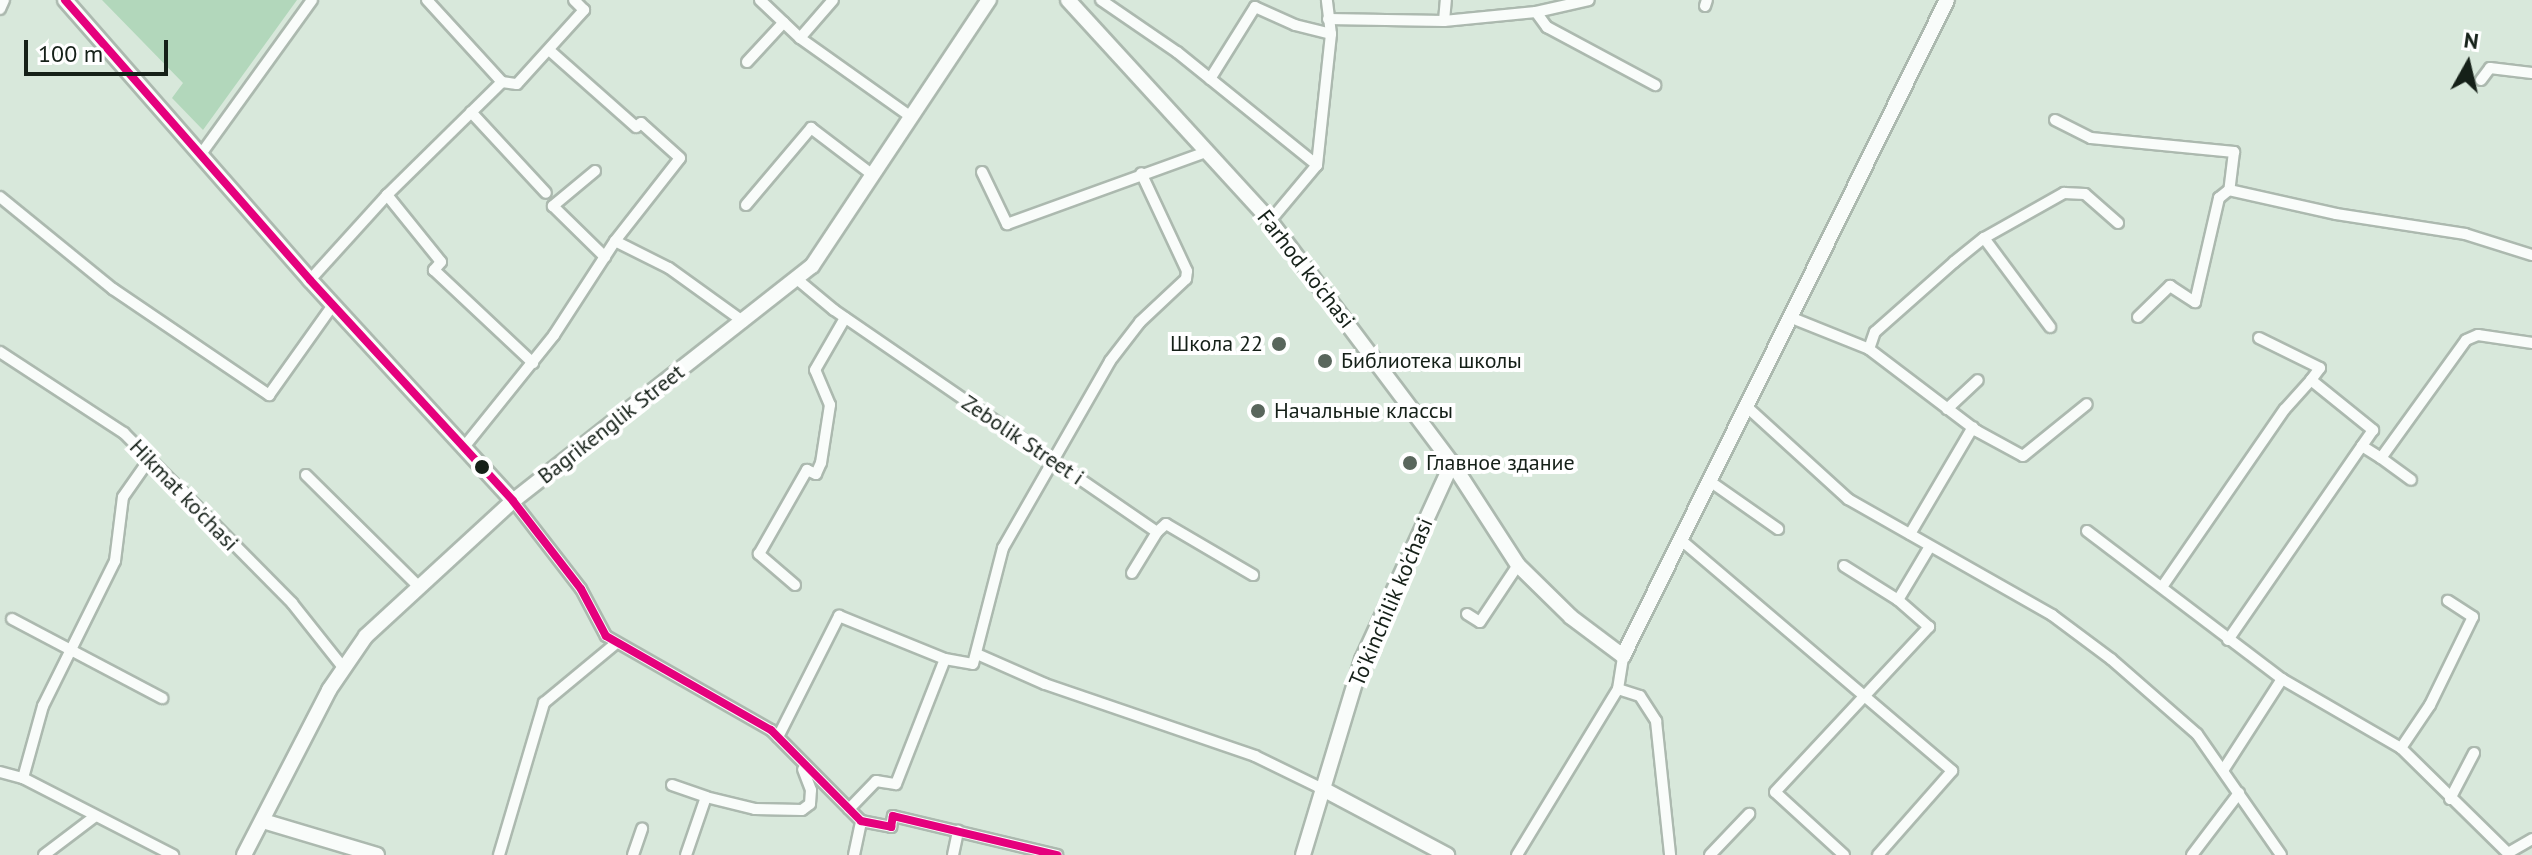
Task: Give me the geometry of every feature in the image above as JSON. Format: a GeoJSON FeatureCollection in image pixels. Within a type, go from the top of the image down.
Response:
{"type":"FeatureCollection","features":[{"type":"Feature","properties":{"kind":"street"},"geometry":{"type":"LineString","coordinates":[[0,9],[4,0]]}},
{"type":"Feature","properties":{"kind":"street"},"geometry":{"type":"LineString","coordinates":[[65,0],[310,280],[513,501],[581,589],[606,636],[615,644],[778,737],[861,821],[891,827],[893,816],[1057,855]]}},
{"type":"Feature","properties":{"kind":"street"},"geometry":{"type":"LineString","coordinates":[[201,154],[312,0]]}},
{"type":"Feature","properties":{"kind":"street"},"geometry":{"type":"LineString","coordinates":[[427,0],[502,82],[517,84],[584,10],[574,0]]}},
{"type":"Feature","properties":{"kind":"street"},"geometry":{"type":"LineString","coordinates":[[760,0],[800,38],[911,117]]}},
{"type":"Feature","properties":{"kind":"street"},"geometry":{"type":"LineString","coordinates":[[800,38],[833,0]]}},
{"type":"Feature","properties":{"kind":"street","name":"Bagrikenglik Street"},"geometry":{"type":"LineString","coordinates":[[244,855],[342,666],[419,587],[513,501],[798,280],[823,253],[989,0]]}},
{"type":"Feature","properties":{"kind":"street","name":"Farhod ko'chasi"},"geometry":{"type":"LineString","coordinates":[[1068,0],[1270,221],[1452,463],[1518,565],[1571,617],[1623,656]]}},
{"type":"Feature","properties":{"kind":"street"},"geometry":{"type":"LineString","coordinates":[[1101,0],[1210,79],[1317,165]]}},
{"type":"Feature","properties":{"kind":"street"},"geometry":{"type":"LineString","coordinates":[[1270,221],[1317,165],[1331,34],[1327,0]]}},
{"type":"Feature","properties":{"kind":"street"},"geometry":{"type":"LineString","coordinates":[[1444,21],[1446,0]]}},
{"type":"Feature","properties":{"kind":"street"},"geometry":{"type":"LineString","coordinates":[[1328,19],[1444,21],[1536,12],[1589,0]]}},
{"type":"Feature","properties":{"kind":"street"},"geometry":{"type":"LineString","coordinates":[[1517,855],[1618,689],[1623,656],[1947,0]]}},
{"type":"Feature","properties":{"kind":"street"},"geometry":{"type":"LineString","coordinates":[[1210,79],[1255,7],[1295,25],[1331,34]]}},
{"type":"Feature","properties":{"kind":"street"},"geometry":{"type":"LineString","coordinates":[[1536,12],[1547,27],[1655,85]]}},
{"type":"Feature","properties":{"kind":"street"},"geometry":{"type":"LineString","coordinates":[[747,62],[784,22]]}},
{"type":"Feature","properties":{"kind":"street"},"geometry":{"type":"LineString","coordinates":[[464,447],[533,363],[615,241],[680,158],[641,123],[636,127],[549,50]]}},
{"type":"Feature","properties":{"kind":"street"},"geometry":{"type":"LineString","coordinates":[[2481,80],[2490,68],[2532,73]]}},
{"type":"Feature","properties":{"kind":"street"},"geometry":{"type":"LineString","coordinates":[[310,280],[387,195],[502,82]]}},
{"type":"Feature","properties":{"kind":"street"},"geometry":{"type":"LineString","coordinates":[[471,112],[546,193]]}},
{"type":"Feature","properties":{"kind":"street"},"geometry":{"type":"LineString","coordinates":[[2055,120],[2091,138],[2234,152],[2229,190],[2219,198],[2195,302],[2170,286],[2138,317]]}},
{"type":"Feature","properties":{"kind":"street"},"geometry":{"type":"LineString","coordinates":[[746,205],[811,128],[873,175]]}},
{"type":"Feature","properties":{"kind":"street"},"geometry":{"type":"LineString","coordinates":[[982,172],[1007,224],[1141,173],[1175,167],[1206,152]]}},
{"type":"Feature","properties":{"kind":"street"},"geometry":{"type":"LineString","coordinates":[[595,171],[553,206],[605,257]]}},
{"type":"Feature","properties":{"kind":"street"},"geometry":{"type":"LineString","coordinates":[[778,737],[839,616],[945,659],[973,664],[1003,548],[1110,361],[1140,322],[1186,279],[1187,271],[1141,173]]}},
{"type":"Feature","properties":{"kind":"street"},"geometry":{"type":"LineString","coordinates":[[2229,190],[2336,214],[2465,234],[2532,255]]}},
{"type":"Feature","properties":{"kind":"street"},"geometry":{"type":"LineString","coordinates":[[1869,349],[1875,332],[1984,238],[2064,193],[2085,194],[2118,223]]}},
{"type":"Feature","properties":{"kind":"street"},"geometry":{"type":"LineString","coordinates":[[387,195],[441,262],[434,270],[533,363]]}},
{"type":"Feature","properties":{"kind":"street"},"geometry":{"type":"LineString","coordinates":[[0,197],[113,289],[269,395],[333,305]]}},
{"type":"Feature","properties":{"kind":"street"},"geometry":{"type":"LineString","coordinates":[[1984,238],[2050,327]]}},
{"type":"Feature","properties":{"kind":"street"},"geometry":{"type":"LineString","coordinates":[[615,241],[669,268],[744,322]]}},
{"type":"Feature","properties":{"kind":"street","name":"Zebolik Street i"},"geometry":{"type":"LineString","coordinates":[[798,280],[845,318],[1157,532],[1166,524],[1253,575]]}},
{"type":"Feature","properties":{"kind":"street"},"geometry":{"type":"LineString","coordinates":[[795,585],[759,554],[807,470],[816,474],[821,463],[830,405],[815,370],[845,318]]}},
{"type":"Feature","properties":{"kind":"street"},"geometry":{"type":"LineString","coordinates":[[1792,318],[1869,349],[1947,409],[2023,456],[2087,404]]}},
{"type":"Feature","properties":{"kind":"street"},"geometry":{"type":"LineString","coordinates":[[2381,458],[2471,336],[2532,343]]}},
{"type":"Feature","properties":{"kind":"street"},"geometry":{"type":"LineString","coordinates":[[2162,587],[2285,409],[2320,368],[2259,338]]}},
{"type":"Feature","properties":{"kind":"street","name":"Hikmat ko'chasi"},"geometry":{"type":"LineString","coordinates":[[0,352],[124,433],[292,603],[342,666]]}},
{"type":"Feature","properties":{"kind":"street"},"geometry":{"type":"LineString","coordinates":[[1947,409],[1978,380]]}},
{"type":"Feature","properties":{"kind":"street"},"geometry":{"type":"LineString","coordinates":[[2228,640],[2373,430],[2311,380]]}},
{"type":"Feature","properties":{"kind":"street"},"geometry":{"type":"LineString","coordinates":[[1747,407],[1848,499],[1929,548],[2052,615],[2111,659],[2197,734],[2281,855]]}},
{"type":"Feature","properties":{"kind":"street"},"geometry":{"type":"LineString","coordinates":[[1910,534],[1973,427]]}},
{"type":"Feature","properties":{"kind":"street"},"geometry":{"type":"LineString","coordinates":[[2362,446],[2411,480]]}},
{"type":"Feature","properties":{"kind":"street"},"geometry":{"type":"LineString","coordinates":[[23,778],[43,706],[75,651],[119,549],[123,497],[149,460]]}},
{"type":"Feature","properties":{"kind":"street","name":"To'kinchilik ko'chasi"},"geometry":{"type":"LineString","coordinates":[[1303,855],[1362,660],[1452,463]]}},
{"type":"Feature","properties":{"kind":"street"},"geometry":{"type":"LineString","coordinates":[[306,475],[419,587]]}},
{"type":"Feature","properties":{"kind":"street"},"geometry":{"type":"LineString","coordinates":[[1711,482],[1778,529]]}},
{"type":"Feature","properties":{"kind":"street"},"geometry":{"type":"LineString","coordinates":[[2087,531],[2282,679],[2401,748],[2506,854],[2532,839]]}},
{"type":"Feature","properties":{"kind":"street"},"geometry":{"type":"LineString","coordinates":[[1132,573],[1157,532]]}},
{"type":"Feature","properties":{"kind":"street"},"geometry":{"type":"LineString","coordinates":[[1681,540],[1952,771],[1878,855]]}},
{"type":"Feature","properties":{"kind":"street"},"geometry":{"type":"LineString","coordinates":[[1898,600],[1929,548]]}},
{"type":"Feature","properties":{"kind":"street"},"geometry":{"type":"LineString","coordinates":[[1467,614],[1480,622],[1518,565]]}},
{"type":"Feature","properties":{"kind":"street"},"geometry":{"type":"LineString","coordinates":[[1844,566],[1898,600],[1929,627],[1775,792],[1844,855]]}},
{"type":"Feature","properties":{"kind":"street"},"geometry":{"type":"LineString","coordinates":[[2401,748],[2430,705],[2473,617],[2448,601]]}},
{"type":"Feature","properties":{"kind":"street"},"geometry":{"type":"LineString","coordinates":[[12,619],[162,698]]}},
{"type":"Feature","properties":{"kind":"street"},"geometry":{"type":"LineString","coordinates":[[499,855],[544,703],[615,644]]}},
{"type":"Feature","properties":{"kind":"street"},"geometry":{"type":"LineString","coordinates":[[977,654],[1045,684],[1255,756],[1447,855]]}},
{"type":"Feature","properties":{"kind":"street"},"geometry":{"type":"LineString","coordinates":[[849,809],[876,781],[896,784],[945,659]]}},
{"type":"Feature","properties":{"kind":"street"},"geometry":{"type":"LineString","coordinates":[[2224,769],[2282,679]]}},
{"type":"Feature","properties":{"kind":"street"},"geometry":{"type":"LineString","coordinates":[[1618,689],[1640,696],[1656,721],[1670,855]]}},
{"type":"Feature","properties":{"kind":"street"},"geometry":{"type":"LineString","coordinates":[[2450,799],[2474,753]]}},
{"type":"Feature","properties":{"kind":"street"},"geometry":{"type":"LineString","coordinates":[[672,785],[755,809],[802,810],[810,804],[811,790],[800,762]]}},
{"type":"Feature","properties":{"kind":"street"},"geometry":{"type":"LineString","coordinates":[[0,772],[23,778],[173,855]]}},
{"type":"Feature","properties":{"kind":"street"},"geometry":{"type":"LineString","coordinates":[[2192,855],[2239,793]]}},
{"type":"Feature","properties":{"kind":"street"},"geometry":{"type":"LineString","coordinates":[[686,855],[706,797]]}},
{"type":"Feature","properties":{"kind":"street"},"geometry":{"type":"LineString","coordinates":[[1710,855],[1749,814]]}},
{"type":"Feature","properties":{"kind":"street"},"geometry":{"type":"LineString","coordinates":[[44,855],[94,817]]}},
{"type":"Feature","properties":{"kind":"street"},"geometry":{"type":"LineString","coordinates":[[263,821],[377,855]]}},
{"type":"Feature","properties":{"kind":"street"},"geometry":{"type":"LineString","coordinates":[[854,855],[861,821]]}},
{"type":"Feature","properties":{"kind":"street"},"geometry":{"type":"LineString","coordinates":[[633,855],[642,829]]}},
{"type":"Feature","properties":{"kind":"street"},"geometry":{"type":"LineString","coordinates":[[953,855],[958,831]]}},
{"type":"Feature","properties":{"kind":"green space"},"geometry":{"type":"Polygon","coordinates":[[[102,0],[297,0],[203,130],[172,98],[183,83],[102,0]]]}},
{"type":"Feature","properties":{"kind":"transit line"},"geometry":{"type":"LineString","coordinates":[[65,0],[310,280],[513,501],[581,589],[606,636],[771,730],[861,821],[891,827],[893,816],[1057,855]]}},
{"type":"Feature","properties":{"kind":"place","name":"Школа 22"},"geometry":{"type":"Point","coordinates":[1279,344]}},
{"type":"Feature","properties":{"kind":"place","name":"Библиотека школы"},"geometry":{"type":"Point","coordinates":[1325,361]}},
{"type":"Feature","properties":{"kind":"place","name":"Начальные классы"},"geometry":{"type":"Point","coordinates":[1258,411]}},
{"type":"Feature","properties":{"kind":"place","name":"Главное здание"},"geometry":{"type":"Point","coordinates":[1410,463]}}]}
